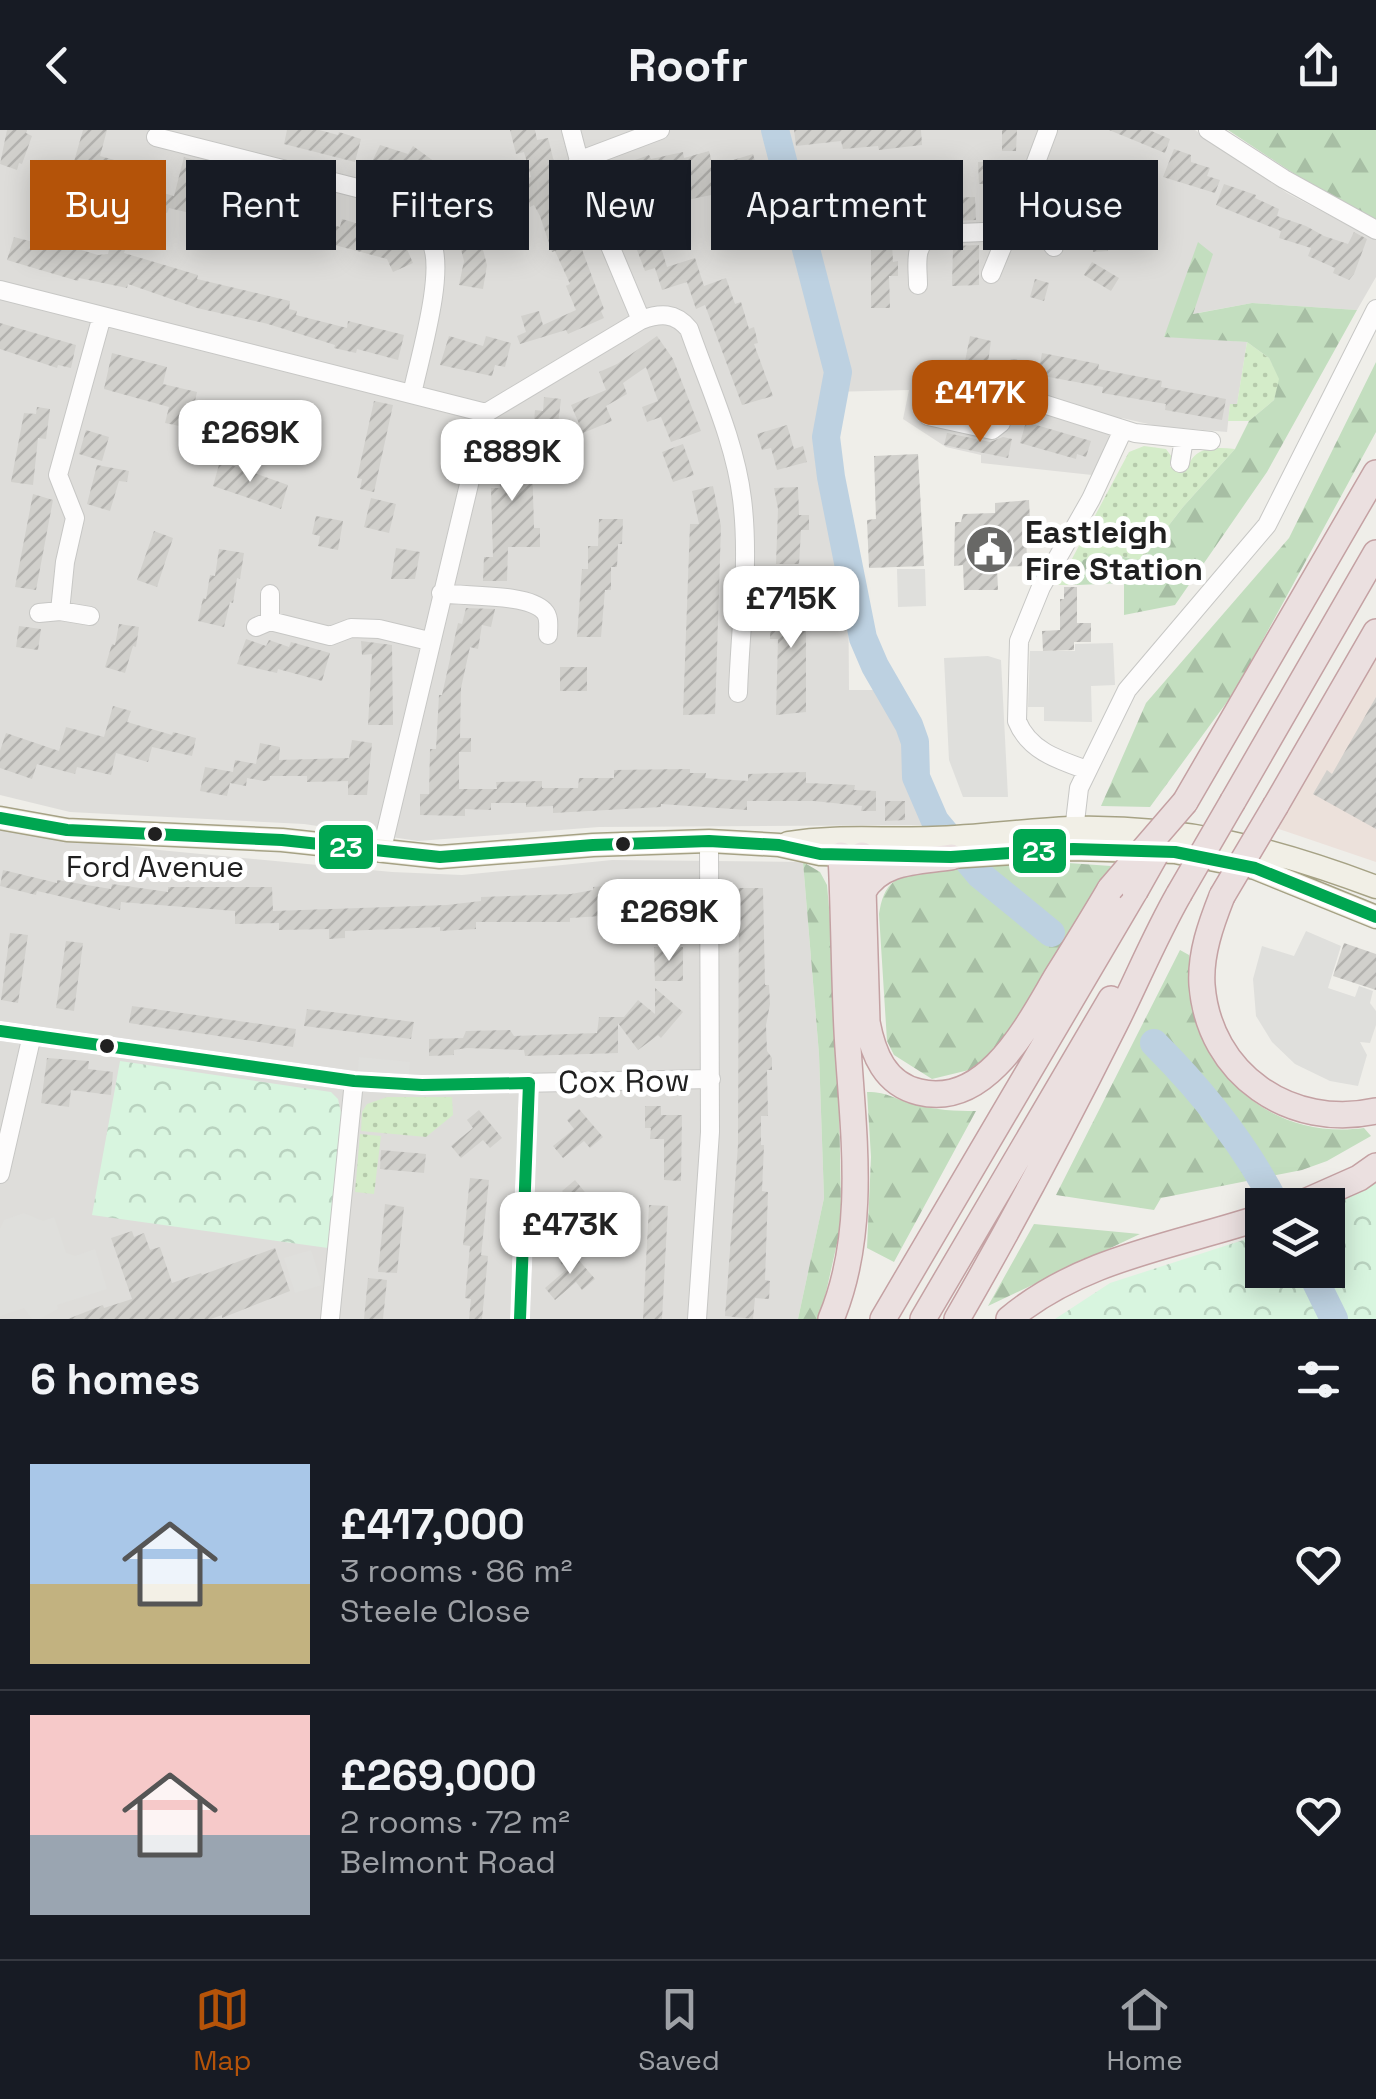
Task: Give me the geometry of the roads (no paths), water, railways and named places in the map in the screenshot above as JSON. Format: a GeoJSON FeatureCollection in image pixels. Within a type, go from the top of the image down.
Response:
{"type":"FeatureCollection","features":[{"type":"Feature","properties":{"kind":"highway"},"geometry":{"type":"LineString","coordinates":[[843,851],[862,892],[867,1022],[872,1046],[885,1072],[907,1089],[932,1096],[959,1091],[1004,1058],[1185,802],[1376,473]]}},
{"type":"Feature","properties":{"kind":"highway"},"geometry":{"type":"LineString","coordinates":[[956,1319],[1045,1162],[1136,984],[1155,938],[1376,552]]}},
{"type":"Feature","properties":{"kind":"highway"},"geometry":{"type":"LineString","coordinates":[[1376,632],[1222,896],[1206,946],[1202,984],[1210,1024],[1227,1058],[1264,1094],[1315,1114],[1376,1112]]}},
{"type":"Feature","properties":{"kind":"highway"},"geometry":{"type":"LineString","coordinates":[[831,1319],[846,1271],[854,1216],[856,1150],[847,1032],[843,851]]}},
{"type":"Feature","properties":{"kind":"highway"},"geometry":{"type":"LineString","coordinates":[[862,892],[874,876],[890,866],[951,856]]}},
{"type":"Feature","properties":{"kind":"highway"},"geometry":{"type":"LineString","coordinates":[[883,1319],[1122,890]]}},
{"type":"Feature","properties":{"kind":"highway"},"geometry":{"type":"LineString","coordinates":[[923,1319],[1123,979],[1155,938]]}},
{"type":"Feature","properties":{"kind":"highway"},"geometry":{"type":"LineString","coordinates":[[1333,1188],[1376,1166]]}},
{"type":"Feature","properties":{"kind":"highway"},"geometry":{"type":"LineString","coordinates":[[1009,1319],[1046,1292],[1092,1268],[1245,1223]]}},
{"type":"Feature","properties":{"kind":"main road"},"geometry":{"type":"LineString","coordinates":[[0,818],[67,830],[282,840],[381,853],[467,857],[593,845],[709,841],[951,856],[994,854],[1073,838],[1219,858],[1255,868],[1376,916]]}},
{"type":"Feature","properties":{"kind":"main road"},"geometry":{"type":"LineString","coordinates":[[779,845],[818,838],[843,851],[931,838],[1073,838],[1174,832],[1284,854],[1376,887]]}},
{"type":"Feature","properties":{"kind":"street"},"geometry":{"type":"LineString","coordinates":[[570,130],[578,160]]}},
{"type":"Feature","properties":{"kind":"street"},"geometry":{"type":"LineString","coordinates":[[581,160],[660,130]]}},
{"type":"Feature","properties":{"kind":"street"},"geometry":{"type":"LineString","coordinates":[[1037,160],[1048,130]]}},
{"type":"Feature","properties":{"kind":"street"},"geometry":{"type":"LineString","coordinates":[[1208,130],[1284,179],[1376,230]]}},
{"type":"Feature","properties":{"kind":"street"},"geometry":{"type":"LineString","coordinates":[[167,146],[373,192],[418,223],[433,243],[438,270],[412,394]]}},
{"type":"Feature","properties":{"kind":"street"},"geometry":{"type":"LineString","coordinates":[[918,286],[917,247],[923,240],[934,234],[983,232]]}},
{"type":"Feature","properties":{"kind":"street"},"geometry":{"type":"LineString","coordinates":[[609,250],[641,320]]}},
{"type":"Feature","properties":{"kind":"street"},"geometry":{"type":"LineString","coordinates":[[991,274],[1001,250]]}},
{"type":"Feature","properties":{"kind":"street"},"geometry":{"type":"LineString","coordinates":[[0,290],[486,412],[641,320],[655,314],[681,319],[689,329],[735,460],[742,501],[748,670],[738,693]]}},
{"type":"Feature","properties":{"kind":"street"},"geometry":{"type":"LineString","coordinates":[[1073,838],[1079,788],[1127,690],[1267,525],[1376,309]]}},
{"type":"Feature","properties":{"kind":"street"},"geometry":{"type":"LineString","coordinates":[[60,611],[75,518],[58,474],[102,316]]}},
{"type":"Feature","properties":{"kind":"street"},"geometry":{"type":"LineString","coordinates":[[931,404],[928,416],[992,430],[1001,423],[1014,369]]}},
{"type":"Feature","properties":{"kind":"street"},"geometry":{"type":"LineString","coordinates":[[1010,394],[1123,430],[1211,440]]}},
{"type":"Feature","properties":{"kind":"street"},"geometry":{"type":"LineString","coordinates":[[381,853],[486,412]]}},
{"type":"Feature","properties":{"kind":"street"},"geometry":{"type":"LineString","coordinates":[[1087,770],[1034,747],[1021,730],[1017,721],[1018,647],[1041,587],[1084,513],[1123,430]]}},
{"type":"Feature","properties":{"kind":"street"},"geometry":{"type":"LineString","coordinates":[[1180,463],[1184,439]]}},
{"type":"Feature","properties":{"kind":"street"},"geometry":{"type":"LineString","coordinates":[[441,593],[528,603],[543,610],[548,618],[548,635]]}},
{"type":"Feature","properties":{"kind":"street"},"geometry":{"type":"LineString","coordinates":[[270,594],[263,624],[330,636],[351,628],[379,628],[429,642]]}},
{"type":"Feature","properties":{"kind":"street"},"geometry":{"type":"LineString","coordinates":[[39,613],[60,611],[90,616]]}},
{"type":"Feature","properties":{"kind":"street"},"geometry":{"type":"LineString","coordinates":[[696,1319],[710,1132],[709,841]]}},
{"type":"Feature","properties":{"kind":"street","name":"Cox Row"},"geometry":{"type":"LineString","coordinates":[[0,1031],[354,1081],[422,1086],[711,1078]]}},
{"type":"Feature","properties":{"kind":"street"},"geometry":{"type":"LineString","coordinates":[[0,1174],[32,1035]]}},
{"type":"Feature","properties":{"kind":"street"},"geometry":{"type":"LineString","coordinates":[[330,1319],[354,1081]]}},
{"type":"Feature","properties":{"kind":"street"},"geometry":{"type":"LineString","coordinates":[[520,1319],[529,1083]]}},
{"type":"Feature","properties":{"kind":"waterway"},"geometry":{"type":"LineString","coordinates":[[775,130],[838,372],[826,437],[863,638],[909,725],[915,742],[916,777],[935,821],[980,875],[1051,933]]}},
{"type":"Feature","properties":{"kind":"waterway"},"geometry":{"type":"LineString","coordinates":[[1154,1043],[1221,1119],[1266,1188]]}},
{"type":"Feature","properties":{"kind":"waterway"},"geometry":{"type":"LineString","coordinates":[[1319,1288],[1334,1319]]}},
{"type":"Feature","properties":{"kind":"place","name":"Eastleigh Fire Station"},"geometry":{"type":"Point","coordinates":[990,550]}},
{"type":"Feature","properties":{"kind":"place","name":"Ford Avenue"},"geometry":{"type":"Point","coordinates":[155,834]}}]}
